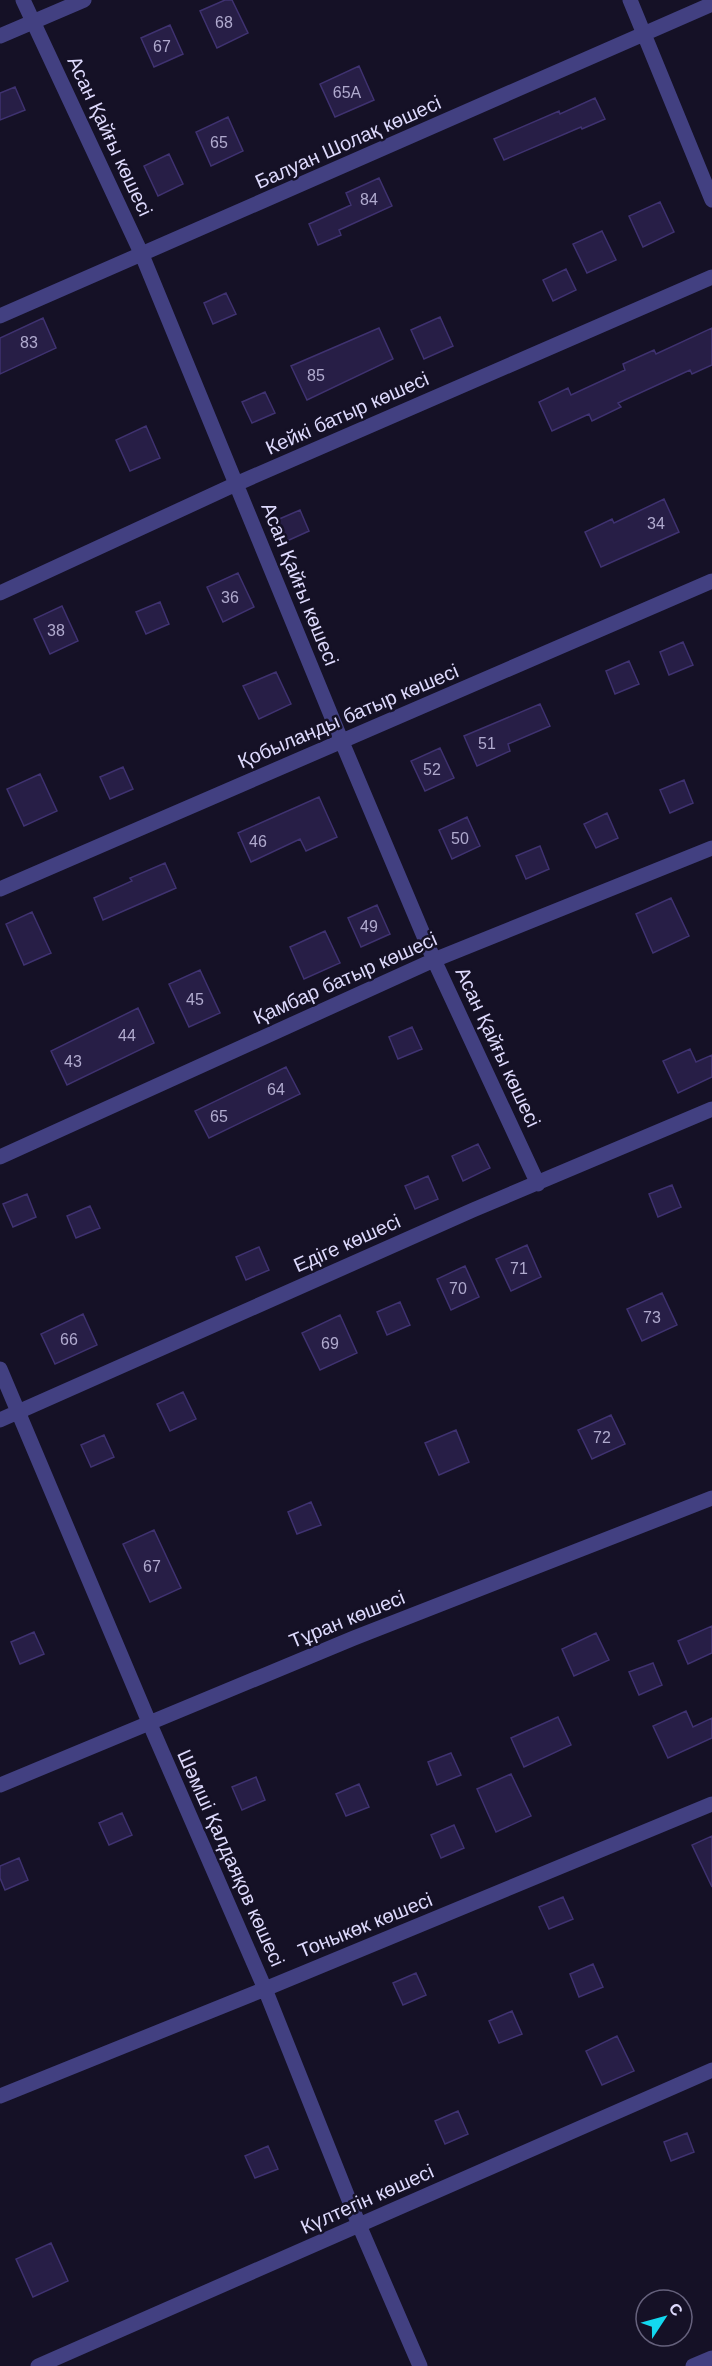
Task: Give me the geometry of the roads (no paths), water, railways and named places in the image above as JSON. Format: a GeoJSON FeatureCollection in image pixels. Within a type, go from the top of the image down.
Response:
{"type":"FeatureCollection","features":[{"type":"Feature","properties":{"kind":"street","name":"Асан Қайғы көшесі"},"geometry":{"type":"LineString","coordinates":[[23,0],[142,255],[434,960],[538,1184]]}},
{"type":"Feature","properties":{"kind":"street"},"geometry":{"type":"LineString","coordinates":[[0,36],[84,0]]}},
{"type":"Feature","properties":{"kind":"street"},"geometry":{"type":"LineString","coordinates":[[630,0],[712,200]]}},
{"type":"Feature","properties":{"kind":"street","name":"Балуан Шолақ көшесі"},"geometry":{"type":"LineString","coordinates":[[0,316],[712,4]]}},
{"type":"Feature","properties":{"kind":"street","name":"Кейкі батыр көшесі"},"geometry":{"type":"LineString","coordinates":[[0,592],[236,484],[712,277]]}},
{"type":"Feature","properties":{"kind":"street","name":"Қобыланды батыр көшесі"},"geometry":{"type":"LineString","coordinates":[[0,889],[712,581]]}},
{"type":"Feature","properties":{"kind":"street","name":"Қамбар батыр көшесі"},"geometry":{"type":"LineString","coordinates":[[0,1157],[434,960],[712,848]]}},
{"type":"Feature","properties":{"kind":"street","name":"Едіге көшесі"},"geometry":{"type":"LineString","coordinates":[[0,1420],[473,1210],[712,1109]]}},
{"type":"Feature","properties":{"kind":"street","name":"Шәмші Қалдаяқов көшесі"},"geometry":{"type":"LineString","coordinates":[[0,1369],[265,1989],[359,2225],[420,2366]]}},
{"type":"Feature","properties":{"kind":"street","name":"Тұран көшесі"},"geometry":{"type":"LineString","coordinates":[[0,1785],[354,1638],[712,1498]]}},
{"type":"Feature","properties":{"kind":"street","name":"Тоныкөк көшесі"},"geometry":{"type":"LineString","coordinates":[[0,2096],[712,1804]]}},
{"type":"Feature","properties":{"kind":"street","name":"Күлтегін көшесі"},"geometry":{"type":"LineString","coordinates":[[38,2366],[712,2070]]}},
{"type":"Feature","properties":{"kind":"street"},"geometry":{"type":"LineString","coordinates":[[693,2366],[712,2358]]}}]}
